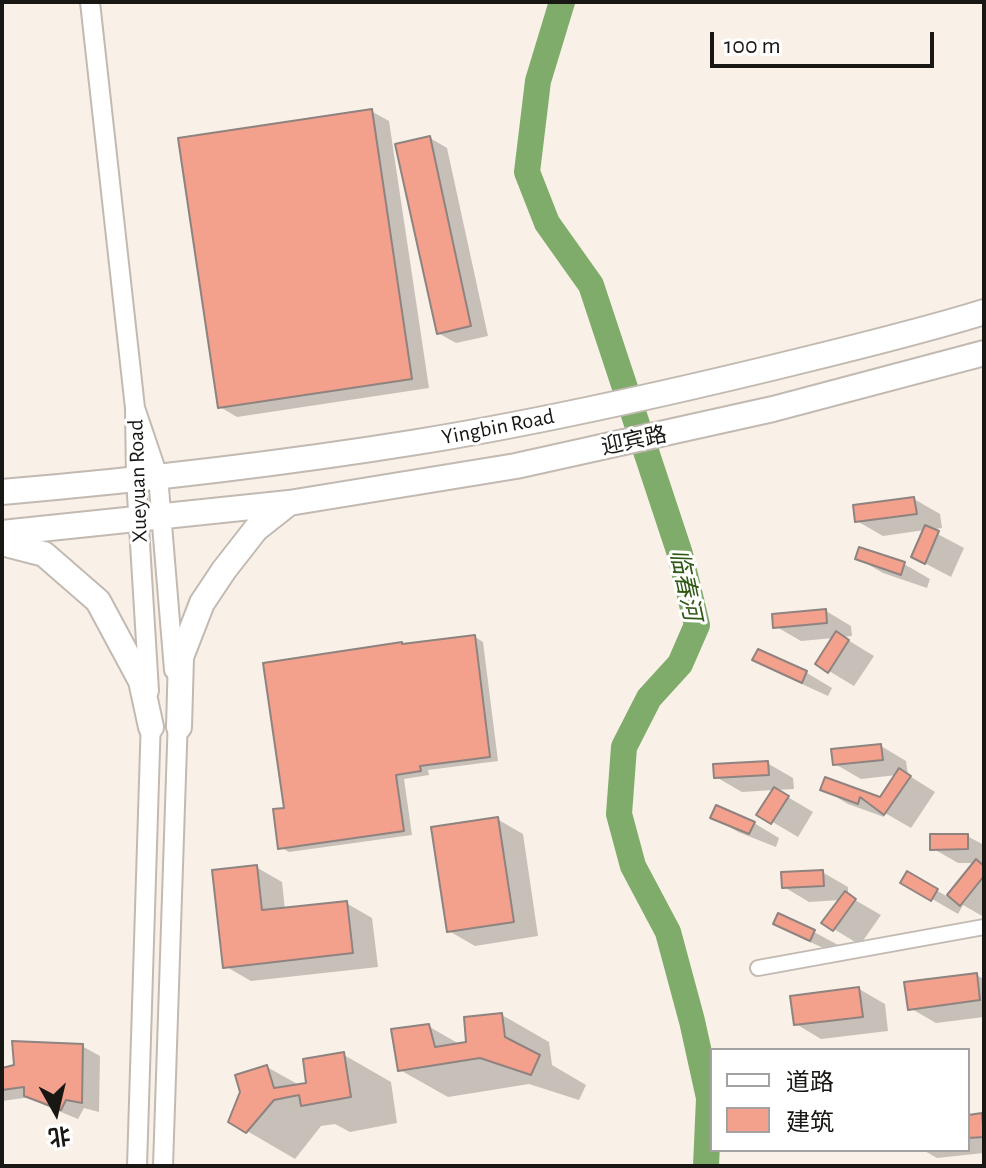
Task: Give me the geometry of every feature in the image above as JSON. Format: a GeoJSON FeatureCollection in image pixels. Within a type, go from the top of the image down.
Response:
{"type":"FeatureCollection","features":[{"type":"Feature","properties":{"kind":"highway","name":"Yingbin Road"},"geometry":{"type":"LineString","coordinates":[[2,492],[227,469],[418,442],[692,387],[933,328],[984,312]]}},
{"type":"Feature","properties":{"kind":"highway","name":"迎宾路"},"geometry":{"type":"LineString","coordinates":[[568,455],[773,409],[984,353]]}},
{"type":"Feature","properties":{"kind":"highway","name":"Yingbin Road"},"geometry":{"type":"LineString","coordinates":[[2,533],[289,503],[568,455]]}},
{"type":"Feature","properties":{"kind":"highway"},"geometry":{"type":"LineString","coordinates":[[179,727],[181,657],[202,603],[256,529],[289,503]]}},
{"type":"Feature","properties":{"kind":"highway"},"geometry":{"type":"LineString","coordinates":[[2,543],[44,554],[98,601],[141,681],[151,727]]}},
{"type":"Feature","properties":{"kind":"main road","name":"Xueyuan Road"},"geometry":{"type":"LineString","coordinates":[[90,2],[135,408],[147,477],[179,727],[163,1166]]}},
{"type":"Feature","properties":{"kind":"main road","name":"Xueyuan Road"},"geometry":{"type":"LineString","coordinates":[[137,1166],[151,727],[150,518]]}},
{"type":"Feature","properties":{"kind":"street"},"geometry":{"type":"LineString","coordinates":[[758,968],[984,927]]}},
{"type":"Feature","properties":{"kind":"building"},"geometry":{"type":"Polygon","coordinates":[[[372,109],[412,379],[218,408],[178,138],[372,109]]]}},
{"type":"Feature","properties":{"kind":"building"},"geometry":{"type":"Polygon","coordinates":[[[430,136],[471,326],[437,334],[395,144],[430,136]]]}},
{"type":"Feature","properties":{"kind":"building"},"geometry":{"type":"Polygon","coordinates":[[[914,497],[917,514],[855,522],[853,505],[914,497]]]}},
{"type":"Feature","properties":{"kind":"building"},"geometry":{"type":"Polygon","coordinates":[[[925,525],[939,531],[925,564],[911,557],[925,525]]]}},
{"type":"Feature","properties":{"kind":"building"},"geometry":{"type":"Polygon","coordinates":[[[859,547],[905,562],[901,575],[855,559],[859,547]]]}},
{"type":"Feature","properties":{"kind":"building"},"geometry":{"type":"Polygon","coordinates":[[[826,609],[827,623],[773,628],[772,614],[826,609]]]}},
{"type":"Feature","properties":{"kind":"building"},"geometry":{"type":"Polygon","coordinates":[[[836,631],[849,640],[828,673],[815,664],[836,631]]]}},
{"type":"Feature","properties":{"kind":"building"},"geometry":{"type":"Polygon","coordinates":[[[475,635],[490,757],[420,766],[421,771],[396,775],[404,831],[278,849],[273,809],[284,808],[263,663],[402,642],[475,635]]]}},
{"type":"Feature","properties":{"kind":"building"},"geometry":{"type":"Polygon","coordinates":[[[758,649],[807,671],[802,683],[752,660],[758,649]]]}},
{"type":"Feature","properties":{"kind":"building"},"geometry":{"type":"Polygon","coordinates":[[[881,744],[883,760],[833,765],[831,749],[881,744]]]}},
{"type":"Feature","properties":{"kind":"building"},"geometry":{"type":"Polygon","coordinates":[[[768,761],[769,775],[714,778],[713,764],[768,761]]]}},
{"type":"Feature","properties":{"kind":"building"},"geometry":{"type":"Polygon","coordinates":[[[899,768],[911,776],[884,815],[860,797],[858,804],[820,790],[825,777],[880,797],[899,768]]]}},
{"type":"Feature","properties":{"kind":"building"},"geometry":{"type":"Polygon","coordinates":[[[774,787],[789,796],[771,824],[756,815],[774,787]]]}},
{"type":"Feature","properties":{"kind":"building"},"geometry":{"type":"Polygon","coordinates":[[[716,805],[755,822],[749,834],[710,818],[716,805]]]}},
{"type":"Feature","properties":{"kind":"building"},"geometry":{"type":"Polygon","coordinates":[[[498,817],[514,922],[447,932],[431,827],[498,817]]]}},
{"type":"Feature","properties":{"kind":"building"},"geometry":{"type":"Polygon","coordinates":[[[930,834],[968,834],[968,849],[930,850],[930,834]]]}},
{"type":"Feature","properties":{"kind":"building"},"geometry":{"type":"Polygon","coordinates":[[[976,859],[984,866],[984,876],[960,906],[947,895],[976,859]]]}},
{"type":"Feature","properties":{"kind":"building"},"geometry":{"type":"Polygon","coordinates":[[[257,865],[262,910],[347,901],[353,953],[223,968],[212,870],[257,865]]]}},
{"type":"Feature","properties":{"kind":"building"},"geometry":{"type":"Polygon","coordinates":[[[823,870],[824,886],[782,888],[781,872],[823,870]]]}},
{"type":"Feature","properties":{"kind":"building"},"geometry":{"type":"Polygon","coordinates":[[[907,871],[938,889],[931,901],[900,883],[907,871]]]}},
{"type":"Feature","properties":{"kind":"building"},"geometry":{"type":"Polygon","coordinates":[[[845,891],[856,899],[833,931],[821,923],[845,891]]]}},
{"type":"Feature","properties":{"kind":"building"},"geometry":{"type":"Polygon","coordinates":[[[778,913],[815,930],[810,941],[773,924],[778,913]]]}},
{"type":"Feature","properties":{"kind":"building"},"geometry":{"type":"Polygon","coordinates":[[[977,973],[980,1000],[908,1010],[904,982],[977,973]]]}},
{"type":"Feature","properties":{"kind":"building"},"geometry":{"type":"Polygon","coordinates":[[[859,987],[863,1017],[794,1025],[790,996],[859,987]]]}},
{"type":"Feature","properties":{"kind":"building"},"geometry":{"type":"Polygon","coordinates":[[[502,1013],[505,1037],[540,1055],[531,1075],[480,1058],[398,1071],[391,1029],[429,1024],[435,1047],[466,1042],[464,1017],[502,1013]]]}},
{"type":"Feature","properties":{"kind":"building"},"geometry":{"type":"Polygon","coordinates":[[[12,1041],[83,1044],[82,1103],[66,1100],[61,1110],[24,1096],[24,1087],[2,1090],[2,1068],[14,1065],[12,1041]]]}},
{"type":"Feature","properties":{"kind":"building"},"geometry":{"type":"Polygon","coordinates":[[[344,1052],[351,1097],[301,1106],[299,1095],[274,1100],[246,1133],[228,1122],[240,1092],[235,1075],[267,1065],[274,1088],[306,1083],[303,1059],[344,1052]]]}},
{"type":"Feature","properties":{"kind":"building"},"geometry":{"type":"Polygon","coordinates":[[[982,1113],[984,1137],[970,1138],[970,1115],[982,1113]]]}},
{"type":"Feature","properties":{"kind":"waterway","name":"临春河"},"geometry":{"type":"LineString","coordinates":[[562,2],[538,81],[527,172],[547,223],[591,285],[680,554],[697,625],[680,664],[649,698],[624,747],[619,814],[633,866],[668,932],[692,1021],[709,1098],[706,1166]]}}]}
